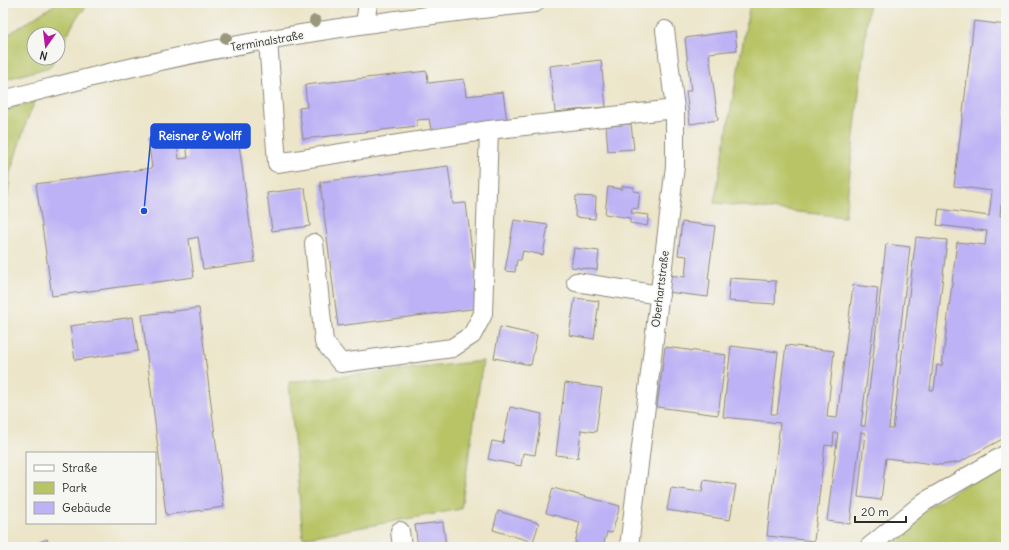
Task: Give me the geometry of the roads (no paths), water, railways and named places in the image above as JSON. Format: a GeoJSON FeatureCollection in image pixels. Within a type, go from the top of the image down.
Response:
{"type":"FeatureCollection","features":[{"type":"Feature","properties":{"kind":"street"},"geometry":{"type":"LineString","coordinates":[[365,24],[368,3]]}},
{"type":"Feature","properties":{"kind":"street","name":"Terminalstraße"},"geometry":{"type":"LineString","coordinates":[[3,100],[155,62],[268,40],[365,24],[535,3]]}},
{"type":"Feature","properties":{"kind":"street","name":"Oberhartstraße"},"geometry":{"type":"LineString","coordinates":[[629,547],[675,166],[675,109],[665,30]]}},
{"type":"Feature","properties":{"kind":"street"},"geometry":{"type":"LineString","coordinates":[[268,40],[277,162],[489,130],[675,109]]}},
{"type":"Feature","properties":{"kind":"street"},"geometry":{"type":"LineString","coordinates":[[314,243],[324,342],[341,364],[452,348],[472,335],[483,314],[489,130]]}},
{"type":"Feature","properties":{"kind":"street"},"geometry":{"type":"LineString","coordinates":[[576,282],[660,295]]}},
{"type":"Feature","properties":{"kind":"street"},"geometry":{"type":"LineString","coordinates":[[869,547],[924,502],[1006,454]]}},
{"type":"Feature","properties":{"kind":"place","name":"Reisner & Wolff"},"geometry":{"type":"Point","coordinates":[144,211]}}]}
